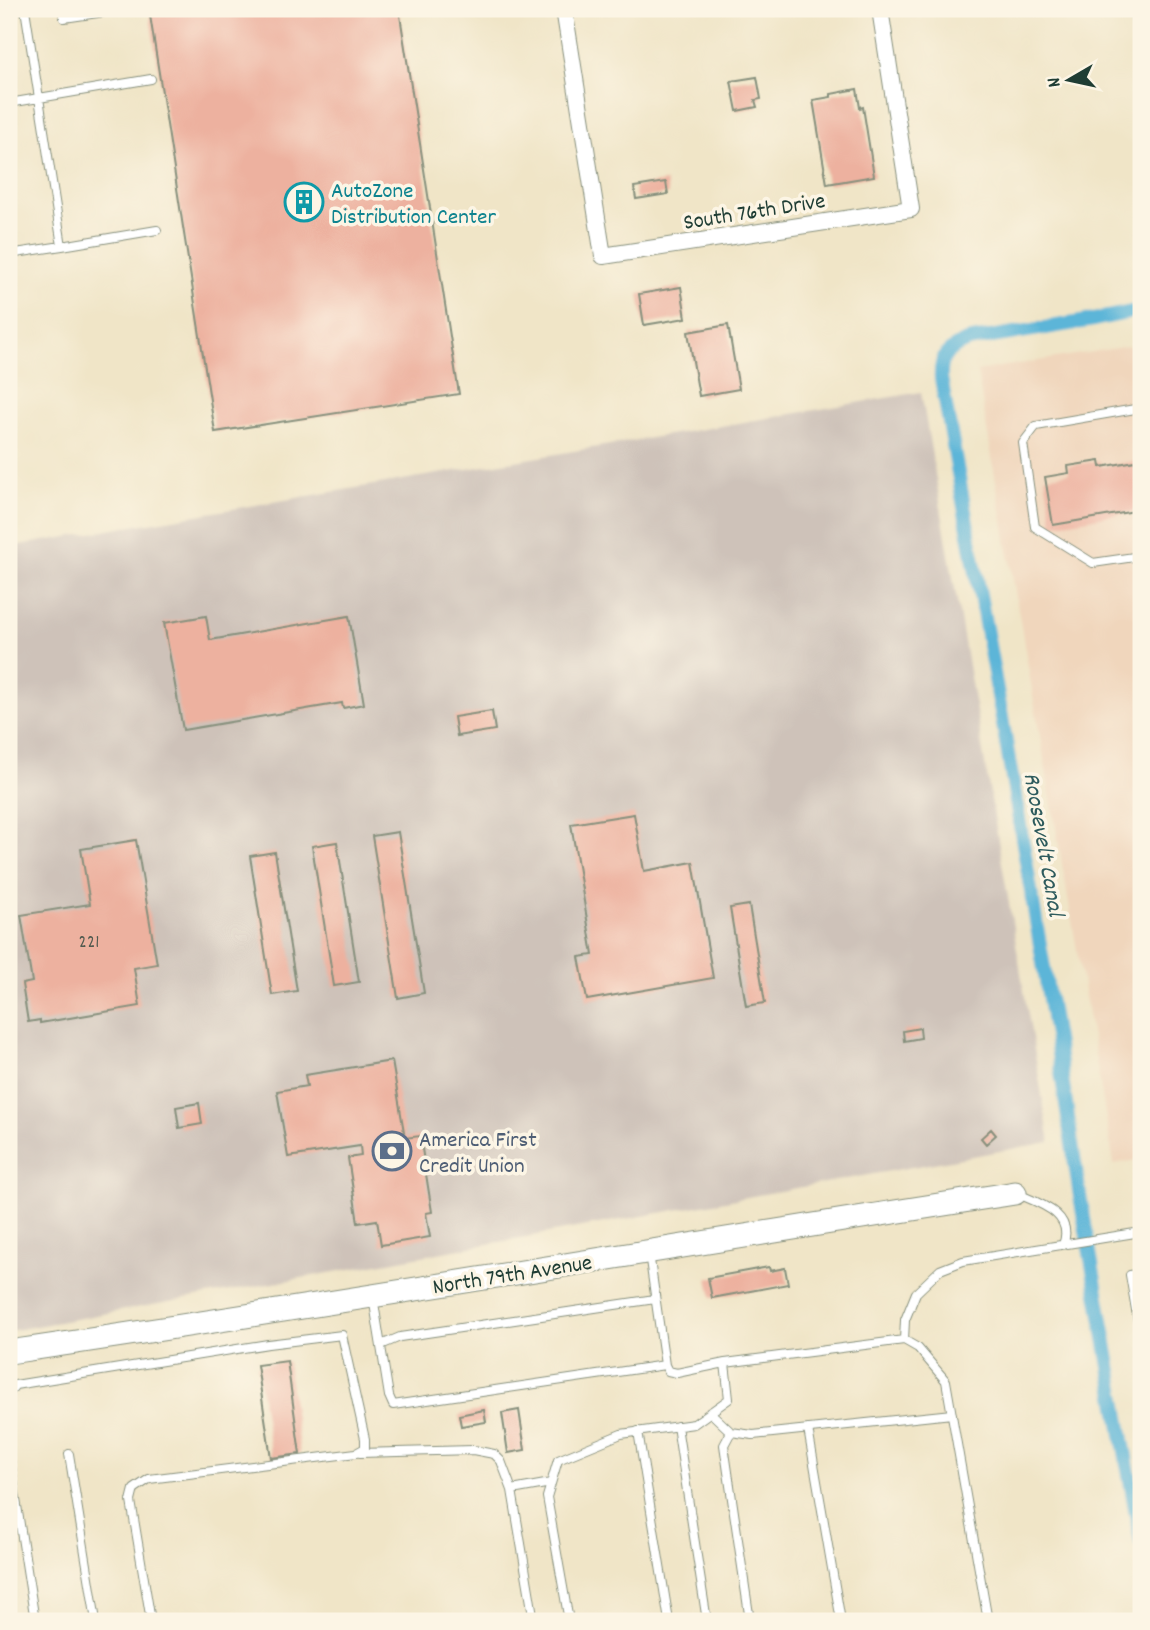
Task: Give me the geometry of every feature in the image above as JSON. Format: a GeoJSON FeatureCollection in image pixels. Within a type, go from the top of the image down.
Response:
{"type":"FeatureCollection","features":[{"type":"Feature","properties":{"kind":"street","name":"South 76th Drive"},"geometry":{"type":"LineString","coordinates":[[564,9],[603,256],[911,209],[880,9]]}},
{"type":"Feature","properties":{"kind":"street","name":"North 79th Avenue"},"geometry":{"type":"LineString","coordinates":[[9,1352],[1015,1193]]}},
{"type":"Feature","properties":{"kind":"lane"},"geometry":{"type":"LineString","coordinates":[[25,9],[62,246]]}},
{"type":"Feature","properties":{"kind":"lane"},"geometry":{"type":"LineString","coordinates":[[63,9],[64,18],[125,9]]}},
{"type":"Feature","properties":{"kind":"lane"},"geometry":{"type":"LineString","coordinates":[[9,103],[151,79]]}},
{"type":"Feature","properties":{"kind":"lane"},"geometry":{"type":"LineString","coordinates":[[9,254],[157,230]]}},
{"type":"Feature","properties":{"kind":"lane"},"geometry":{"type":"LineString","coordinates":[[1141,408],[1036,426],[1023,443],[1035,527],[1093,563],[1140,556],[1141,575]]}},
{"type":"Feature","properties":{"kind":"lane"},"geometry":{"type":"LineString","coordinates":[[1015,1193],[1052,1209],[1062,1221],[1066,1236],[1063,1245]]}},
{"type":"Feature","properties":{"kind":"lane"},"geometry":{"type":"LineString","coordinates":[[904,1340],[905,1320],[916,1293],[940,1269],[963,1261],[1141,1232]]}},
{"type":"Feature","properties":{"kind":"lane"},"geometry":{"type":"LineString","coordinates":[[648,1250],[668,1371],[677,1373],[725,1363],[904,1340],[918,1348],[946,1381],[988,1621]]}},
{"type":"Feature","properties":{"kind":"lane"},"geometry":{"type":"LineString","coordinates":[[1141,1273],[1130,1275],[1141,1339]]}},
{"type":"Feature","properties":{"kind":"lane"},"geometry":{"type":"LineString","coordinates":[[373,1296],[393,1405],[665,1365]]}},
{"type":"Feature","properties":{"kind":"lane"},"geometry":{"type":"LineString","coordinates":[[381,1345],[400,1336],[655,1299]]}},
{"type":"Feature","properties":{"kind":"lane"},"geometry":{"type":"LineString","coordinates":[[9,1394],[15,1385],[268,1344],[342,1335],[365,1439],[365,1448],[356,1453]]}},
{"type":"Feature","properties":{"kind":"lane"},"geometry":{"type":"LineString","coordinates":[[569,1621],[547,1497],[558,1460],[621,1434],[694,1424],[729,1399],[725,1363]]}},
{"type":"Feature","properties":{"kind":"lane"},"geometry":{"type":"LineString","coordinates":[[710,1412],[731,1432],[753,1435],[952,1415]]}},
{"type":"Feature","properties":{"kind":"lane"},"geometry":{"type":"LineString","coordinates":[[677,1426],[707,1621]]}},
{"type":"Feature","properties":{"kind":"lane"},"geometry":{"type":"LineString","coordinates":[[808,1429],[841,1621]]}},
{"type":"Feature","properties":{"kind":"lane"},"geometry":{"type":"LineString","coordinates":[[638,1431],[669,1621]]}},
{"type":"Feature","properties":{"kind":"lane"},"geometry":{"type":"LineString","coordinates":[[731,1432],[724,1445],[750,1621]]}},
{"type":"Feature","properties":{"kind":"lane"},"geometry":{"type":"LineString","coordinates":[[150,1621],[131,1500],[134,1489],[149,1479],[356,1453],[473,1450],[494,1454],[501,1461],[512,1490],[534,1621]]}},
{"type":"Feature","properties":{"kind":"lane"},"geometry":{"type":"LineString","coordinates":[[9,1454],[35,1621]]}},
{"type":"Feature","properties":{"kind":"lane"},"geometry":{"type":"LineString","coordinates":[[69,1454],[96,1621]]}},
{"type":"Feature","properties":{"kind":"lane"},"geometry":{"type":"LineString","coordinates":[[512,1490],[551,1483]]}},
{"type":"Feature","properties":{"kind":"shaded area"},"geometry":{"type":"Polygon","coordinates":[[[1141,344],[1141,1159],[1114,1164],[977,371],[1141,344]]]}},
{"type":"Feature","properties":{"kind":"shaded area"},"geometry":{"type":"Polygon","coordinates":[[[921,392],[1050,1142],[9,1331],[9,547],[921,392]]]}},
{"type":"Feature","properties":{"kind":"building","name":"AutoZone Distribution Center"},"geometry":{"type":"Polygon","coordinates":[[[149,9],[399,9],[459,394],[215,432],[149,9]]]}},
{"type":"Feature","properties":{"kind":"building"},"geometry":{"type":"Polygon","coordinates":[[[757,77],[761,99],[755,100],[757,107],[737,111],[731,81],[757,77]]]}},
{"type":"Feature","properties":{"kind":"building"},"geometry":{"type":"Polygon","coordinates":[[[857,89],[860,108],[863,107],[874,176],[827,184],[813,100],[857,89]]]}},
{"type":"Feature","properties":{"kind":"building"},"geometry":{"type":"Polygon","coordinates":[[[666,182],[668,194],[636,199],[634,187],[666,182]]]}},
{"type":"Feature","properties":{"kind":"building"},"geometry":{"type":"Polygon","coordinates":[[[681,287],[686,318],[644,325],[639,294],[681,287]]]}},
{"type":"Feature","properties":{"kind":"building"},"geometry":{"type":"Polygon","coordinates":[[[728,325],[739,389],[699,396],[688,332],[728,325]]]}},
{"type":"Feature","properties":{"kind":"building"},"geometry":{"type":"Polygon","coordinates":[[[1141,460],[1141,510],[1053,525],[1045,477],[1069,473],[1068,466],[1100,461],[1101,467],[1141,460]]]}},
{"type":"Feature","properties":{"kind":"building"},"geometry":{"type":"Polygon","coordinates":[[[206,616],[210,640],[349,616],[364,704],[343,708],[342,703],[183,730],[164,623],[206,616]]]}},
{"type":"Feature","properties":{"kind":"building"},"geometry":{"type":"Polygon","coordinates":[[[492,711],[495,730],[457,736],[454,717],[492,711]]]}},
{"type":"Feature","properties":{"kind":"building"},"geometry":{"type":"Polygon","coordinates":[[[634,814],[644,871],[693,862],[713,978],[587,1000],[579,957],[593,955],[571,824],[634,814]]]}},
{"type":"Feature","properties":{"kind":"building"},"geometry":{"type":"Polygon","coordinates":[[[398,832],[424,993],[398,998],[372,836],[398,832]]]}},
{"type":"Feature","properties":{"kind":"building"},"geometry":{"type":"Polygon","coordinates":[[[136,840],[157,964],[134,968],[140,1006],[40,1023],[40,1020],[28,1022],[22,984],[32,982],[21,915],[90,904],[81,849],[136,840]]]}},
{"type":"Feature","properties":{"kind":"building"},"geometry":{"type":"Polygon","coordinates":[[[337,842],[359,982],[334,986],[312,846],[337,842]]]}},
{"type":"Feature","properties":{"kind":"building"},"geometry":{"type":"Polygon","coordinates":[[[275,852],[297,991],[272,995],[250,856],[275,852]]]}},
{"type":"Feature","properties":{"kind":"building"},"geometry":{"type":"Polygon","coordinates":[[[749,905],[765,1003],[746,1006],[730,908],[749,905]]]}},
{"type":"Feature","properties":{"kind":"building"},"geometry":{"type":"Polygon","coordinates":[[[920,1028],[921,1038],[904,1041],[903,1031],[920,1028]]]}},
{"type":"Feature","properties":{"kind":"building","name":"America First Credit Union"},"geometry":{"type":"Polygon","coordinates":[[[392,1061],[405,1138],[420,1136],[432,1212],[426,1213],[430,1237],[381,1245],[377,1220],[358,1223],[348,1158],[361,1156],[360,1146],[288,1157],[277,1091],[307,1086],[305,1075],[392,1061]]]}},
{"type":"Feature","properties":{"kind":"building"},"geometry":{"type":"Polygon","coordinates":[[[199,1103],[202,1124],[179,1128],[176,1107],[199,1103]]]}},
{"type":"Feature","properties":{"kind":"building"},"geometry":{"type":"Polygon","coordinates":[[[991,1129],[996,1135],[986,1144],[981,1138],[991,1129]]]}},
{"type":"Feature","properties":{"kind":"building"},"geometry":{"type":"Polygon","coordinates":[[[769,1267],[770,1271],[785,1268],[788,1284],[712,1298],[708,1278],[769,1267]]]}},
{"type":"Feature","properties":{"kind":"building"},"geometry":{"type":"Polygon","coordinates":[[[287,1361],[300,1454],[271,1458],[257,1365],[287,1361]]]}},
{"type":"Feature","properties":{"kind":"building"},"geometry":{"type":"Polygon","coordinates":[[[484,1410],[486,1422],[461,1426],[459,1415],[484,1410]]]}},
{"type":"Feature","properties":{"kind":"building"},"geometry":{"type":"Polygon","coordinates":[[[519,1410],[525,1450],[508,1453],[502,1413],[519,1410]]]}},
{"type":"Feature","properties":{"kind":"waterway","name":"Roosevelt Canal"},"geometry":{"type":"LineString","coordinates":[[1135,9],[1141,37]]}},
{"type":"Feature","properties":{"kind":"waterway","name":"Roosevelt Canal"},"geometry":{"type":"LineString","coordinates":[[1141,310],[967,341],[954,347],[946,355],[941,378],[1001,712],[1080,1196],[1141,1542]]}},
{"type":"Feature","properties":{"kind":"place","name":"AutoZone Distribution Center"},"geometry":{"type":"Point","coordinates":[304,202]}},
{"type":"Feature","properties":{"kind":"place","name":"America First Credit Union"},"geometry":{"type":"Point","coordinates":[392,1151]}}]}
